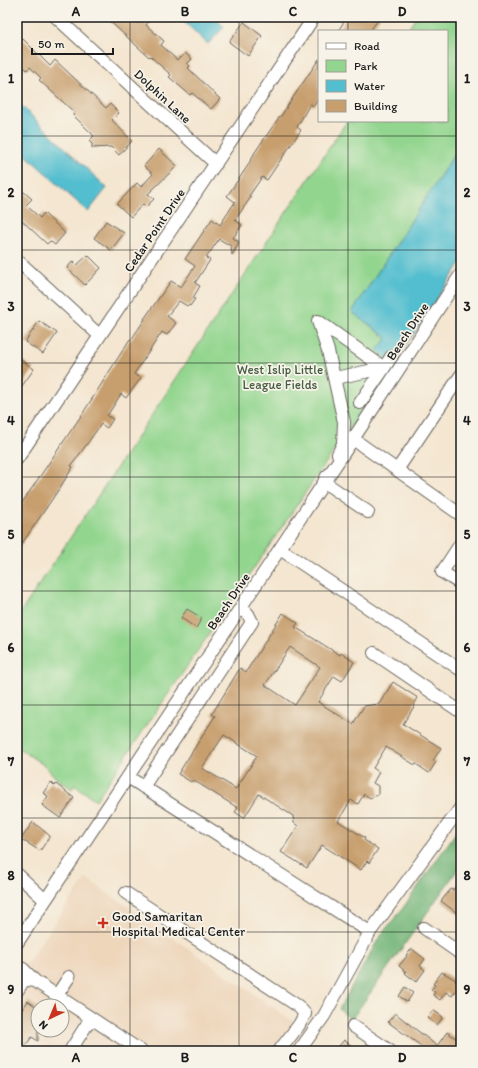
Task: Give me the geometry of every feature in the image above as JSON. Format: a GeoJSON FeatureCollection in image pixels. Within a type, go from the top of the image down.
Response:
{"type":"FeatureCollection","features":[{"type":"Feature","properties":{"kind":"street","name":"Dolphin Lane"},"geometry":{"type":"LineString","coordinates":[[56,17],[216,164]]}},
{"type":"Feature","properties":{"kind":"street","name":"Cedar Point Drive"},"geometry":{"type":"LineString","coordinates":[[17,459],[314,17]]}},
{"type":"Feature","properties":{"kind":"street"},"geometry":{"type":"LineString","coordinates":[[17,260],[99,335]]}},
{"type":"Feature","properties":{"kind":"street","name":"Beach Drive"},"geometry":{"type":"LineString","coordinates":[[17,943],[324,482],[349,436],[363,424],[461,274]]}},
{"type":"Feature","properties":{"kind":"street"},"geometry":{"type":"LineString","coordinates":[[384,368],[318,322],[328,351],[344,422],[349,436],[461,515]]}},
{"type":"Feature","properties":{"kind":"street"},"geometry":{"type":"LineString","coordinates":[[360,403],[391,357]]}},
{"type":"Feature","properties":{"kind":"street"},"geometry":{"type":"LineString","coordinates":[[335,378],[384,368]]}},
{"type":"Feature","properties":{"kind":"street"},"geometry":{"type":"LineString","coordinates":[[397,470],[461,375]]}},
{"type":"Feature","properties":{"kind":"street"},"geometry":{"type":"LineString","coordinates":[[324,482],[368,512]]}},
{"type":"Feature","properties":{"kind":"street"},"geometry":{"type":"LineString","coordinates":[[461,543],[442,572],[461,584]]}},
{"type":"Feature","properties":{"kind":"street"},"geometry":{"type":"LineString","coordinates":[[280,549],[461,670]]}},
{"type":"Feature","properties":{"kind":"street"},"geometry":{"type":"LineString","coordinates":[[144,787],[252,622],[248,614],[241,607]]}},
{"type":"Feature","properties":{"kind":"street"},"geometry":{"type":"LineString","coordinates":[[374,653],[461,712]]}},
{"type":"Feature","properties":{"kind":"street"},"geometry":{"type":"LineString","coordinates":[[128,777],[370,932]]}},
{"type":"Feature","properties":{"kind":"street"},"geometry":{"type":"LineString","coordinates":[[299,1051],[324,1016],[370,932],[461,807]]}},
{"type":"Feature","properties":{"kind":"street"},"geometry":{"type":"LineString","coordinates":[[17,874],[45,900]]}},
{"type":"Feature","properties":{"kind":"street"},"geometry":{"type":"LineString","coordinates":[[126,893],[298,1006],[305,1014],[299,1025],[279,1051]]}},
{"type":"Feature","properties":{"kind":"street"},"geometry":{"type":"LineString","coordinates":[[424,928],[461,954]]}},
{"type":"Feature","properties":{"kind":"street"},"geometry":{"type":"LineString","coordinates":[[17,967],[23,969],[25,980],[17,991]]}},
{"type":"Feature","properties":{"kind":"street"},"geometry":{"type":"LineString","coordinates":[[57,995],[69,976]]}},
{"type":"Feature","properties":{"kind":"street"},"geometry":{"type":"LineString","coordinates":[[25,980],[57,995],[141,1051]]}},
{"type":"Feature","properties":{"kind":"street"},"geometry":{"type":"LineString","coordinates":[[70,1051],[91,1018]]}},
{"type":"Feature","properties":{"kind":"street"},"geometry":{"type":"LineString","coordinates":[[353,1026],[390,1051]]}},
{"type":"Feature","properties":{"kind":"shaded area","name":"Good Samaritan Hospital Medical Center"},"geometry":{"type":"Polygon","coordinates":[[[86,878],[303,1028],[288,1051],[17,1051],[17,977],[86,878]]]}},
{"type":"Feature","properties":{"kind":"green space","name":"West Islip Little League Fields"},"geometry":{"type":"Polygon","coordinates":[[[416,17],[461,17],[461,144],[352,312],[387,338],[393,364],[96,800],[74,785],[72,789],[56,778],[45,766],[17,747],[17,618],[346,122],[448,122],[448,30],[408,30],[416,17]]]}},
{"type":"Feature","properties":{"kind":"green space"},"geometry":{"type":"Polygon","coordinates":[[[461,825],[461,865],[351,1020],[339,1009],[380,936],[403,908],[461,825]]]}},
{"type":"Feature","properties":{"kind":"water"},"geometry":{"type":"Polygon","coordinates":[[[179,17],[214,17],[224,27],[208,44],[179,17]]]}},
{"type":"Feature","properties":{"kind":"water"},"geometry":{"type":"Polygon","coordinates":[[[17,102],[107,188],[88,212],[17,147],[17,102]]]}},
{"type":"Feature","properties":{"kind":"water"},"geometry":{"type":"Polygon","coordinates":[[[461,144],[461,263],[393,364],[377,350],[387,338],[352,312],[461,144]]]}},
{"type":"Feature","properties":{"kind":"building"},"geometry":{"type":"Polygon","coordinates":[[[105,17],[153,17],[146,25],[164,41],[161,45],[177,60],[185,53],[192,59],[187,64],[190,66],[188,68],[220,99],[211,109],[192,93],[190,95],[169,77],[171,75],[105,17]]]}},
{"type":"Feature","properties":{"kind":"building"},"geometry":{"type":"Polygon","coordinates":[[[347,17],[380,17],[371,30],[339,30],[347,17]]]}},
{"type":"Feature","properties":{"kind":"building"},"geometry":{"type":"Polygon","coordinates":[[[244,22],[262,36],[248,56],[229,42],[244,22]]]}},
{"type":"Feature","properties":{"kind":"building"},"geometry":{"type":"Polygon","coordinates":[[[23,39],[50,66],[55,60],[106,108],[110,104],[119,113],[112,120],[132,141],[119,155],[111,147],[92,148],[92,144],[89,141],[94,136],[73,115],[74,112],[39,80],[41,78],[30,67],[27,70],[17,60],[17,46],[23,39]]]}},
{"type":"Feature","properties":{"kind":"building"},"geometry":{"type":"Polygon","coordinates":[[[318,60],[318,99],[314,106],[310,104],[297,127],[301,130],[267,180],[262,177],[249,196],[251,197],[235,220],[242,225],[233,238],[238,241],[238,245],[232,255],[231,246],[219,239],[206,258],[210,260],[195,283],[200,286],[193,298],[195,299],[190,306],[187,306],[179,301],[167,316],[176,323],[167,335],[162,332],[134,374],[141,378],[126,398],[121,394],[107,416],[113,419],[107,428],[101,424],[71,466],[73,467],[17,551],[17,510],[83,413],[130,339],[131,340],[171,281],[181,287],[195,266],[185,259],[212,219],[220,225],[235,202],[227,196],[247,167],[255,152],[318,60]]]}},
{"type":"Feature","properties":{"kind":"building"},"geometry":{"type":"Polygon","coordinates":[[[159,149],[177,166],[148,194],[154,199],[146,207],[143,204],[131,217],[117,204],[137,183],[141,187],[153,174],[144,166],[159,149]]]}},
{"type":"Feature","properties":{"kind":"building"},"geometry":{"type":"Polygon","coordinates":[[[17,186],[32,199],[26,205],[40,218],[44,213],[65,233],[55,245],[50,241],[47,244],[17,216],[17,186]]]}},
{"type":"Feature","properties":{"kind":"building"},"geometry":{"type":"Polygon","coordinates":[[[106,221],[124,233],[111,250],[94,238],[106,221]]]}},
{"type":"Feature","properties":{"kind":"building"},"geometry":{"type":"Polygon","coordinates":[[[88,255],[101,268],[85,285],[67,268],[73,261],[77,265],[88,255]]]}},
{"type":"Feature","properties":{"kind":"building"},"geometry":{"type":"Polygon","coordinates":[[[39,321],[57,333],[43,354],[25,342],[39,321]]]}},
{"type":"Feature","properties":{"kind":"building"},"geometry":{"type":"Polygon","coordinates":[[[17,357],[34,369],[17,393],[17,357]]]}},
{"type":"Feature","properties":{"kind":"building"},"geometry":{"type":"Polygon","coordinates":[[[187,609],[202,618],[196,628],[181,618],[187,609]]]}},
{"type":"Feature","properties":{"kind":"building"},"geometry":{"type":"Polygon","coordinates":[[[283,613],[298,623],[295,627],[354,662],[342,681],[334,676],[318,702],[353,724],[364,706],[379,704],[393,682],[418,698],[403,724],[441,748],[433,761],[436,762],[429,773],[386,747],[373,768],[379,772],[373,783],[378,786],[378,795],[370,798],[364,794],[358,804],[351,800],[338,821],[365,838],[364,840],[378,849],[369,863],[367,861],[361,870],[322,845],[307,868],[281,852],[298,826],[294,823],[293,816],[259,794],[244,818],[235,812],[238,808],[193,780],[191,782],[178,774],[215,716],[212,714],[240,668],[246,672],[283,613]],[[290,647],[265,685],[295,705],[320,667],[290,647]],[[224,735],[202,768],[236,789],[257,756],[224,735]]]}},
{"type":"Feature","properties":{"kind":"building"},"geometry":{"type":"Polygon","coordinates":[[[51,782],[55,786],[56,784],[74,798],[60,818],[42,805],[48,796],[43,793],[51,782]]]}},
{"type":"Feature","properties":{"kind":"building"},"geometry":{"type":"Polygon","coordinates":[[[33,822],[50,836],[40,851],[21,839],[33,822]]]}},
{"type":"Feature","properties":{"kind":"building"},"geometry":{"type":"Polygon","coordinates":[[[461,881],[461,916],[441,901],[451,889],[453,890],[461,881]]]}},
{"type":"Feature","properties":{"kind":"building"},"geometry":{"type":"Polygon","coordinates":[[[412,949],[425,959],[420,966],[425,970],[416,982],[399,966],[412,949]]]}},
{"type":"Feature","properties":{"kind":"building"},"geometry":{"type":"Polygon","coordinates":[[[442,972],[456,980],[455,981],[460,985],[452,996],[446,992],[440,1000],[433,995],[435,992],[431,990],[435,985],[433,984],[442,972]]]}},
{"type":"Feature","properties":{"kind":"building"},"geometry":{"type":"Polygon","coordinates":[[[405,987],[413,993],[407,1002],[399,996],[405,987]]]}},
{"type":"Feature","properties":{"kind":"building"},"geometry":{"type":"Polygon","coordinates":[[[28,1001],[30,1002],[30,1038],[31,1038],[25,1046],[17,1041],[17,1017],[28,1001]]]}},
{"type":"Feature","properties":{"kind":"building"},"geometry":{"type":"Polygon","coordinates":[[[433,1010],[443,1017],[437,1025],[427,1018],[433,1010]]]}},
{"type":"Feature","properties":{"kind":"building"},"geometry":{"type":"Polygon","coordinates":[[[395,1013],[437,1046],[447,1032],[461,1042],[461,1051],[428,1051],[388,1022],[395,1013]]]}},
{"type":"Feature","properties":{"kind":"building"},"geometry":{"type":"Polygon","coordinates":[[[344,1040],[359,1051],[345,1051],[339,1046],[344,1040]]]}},
{"type":"Feature","properties":{"kind":"place","name":"Good Samaritan Hospital Medical Center"},"geometry":{"type":"Point","coordinates":[103,923]}}]}
